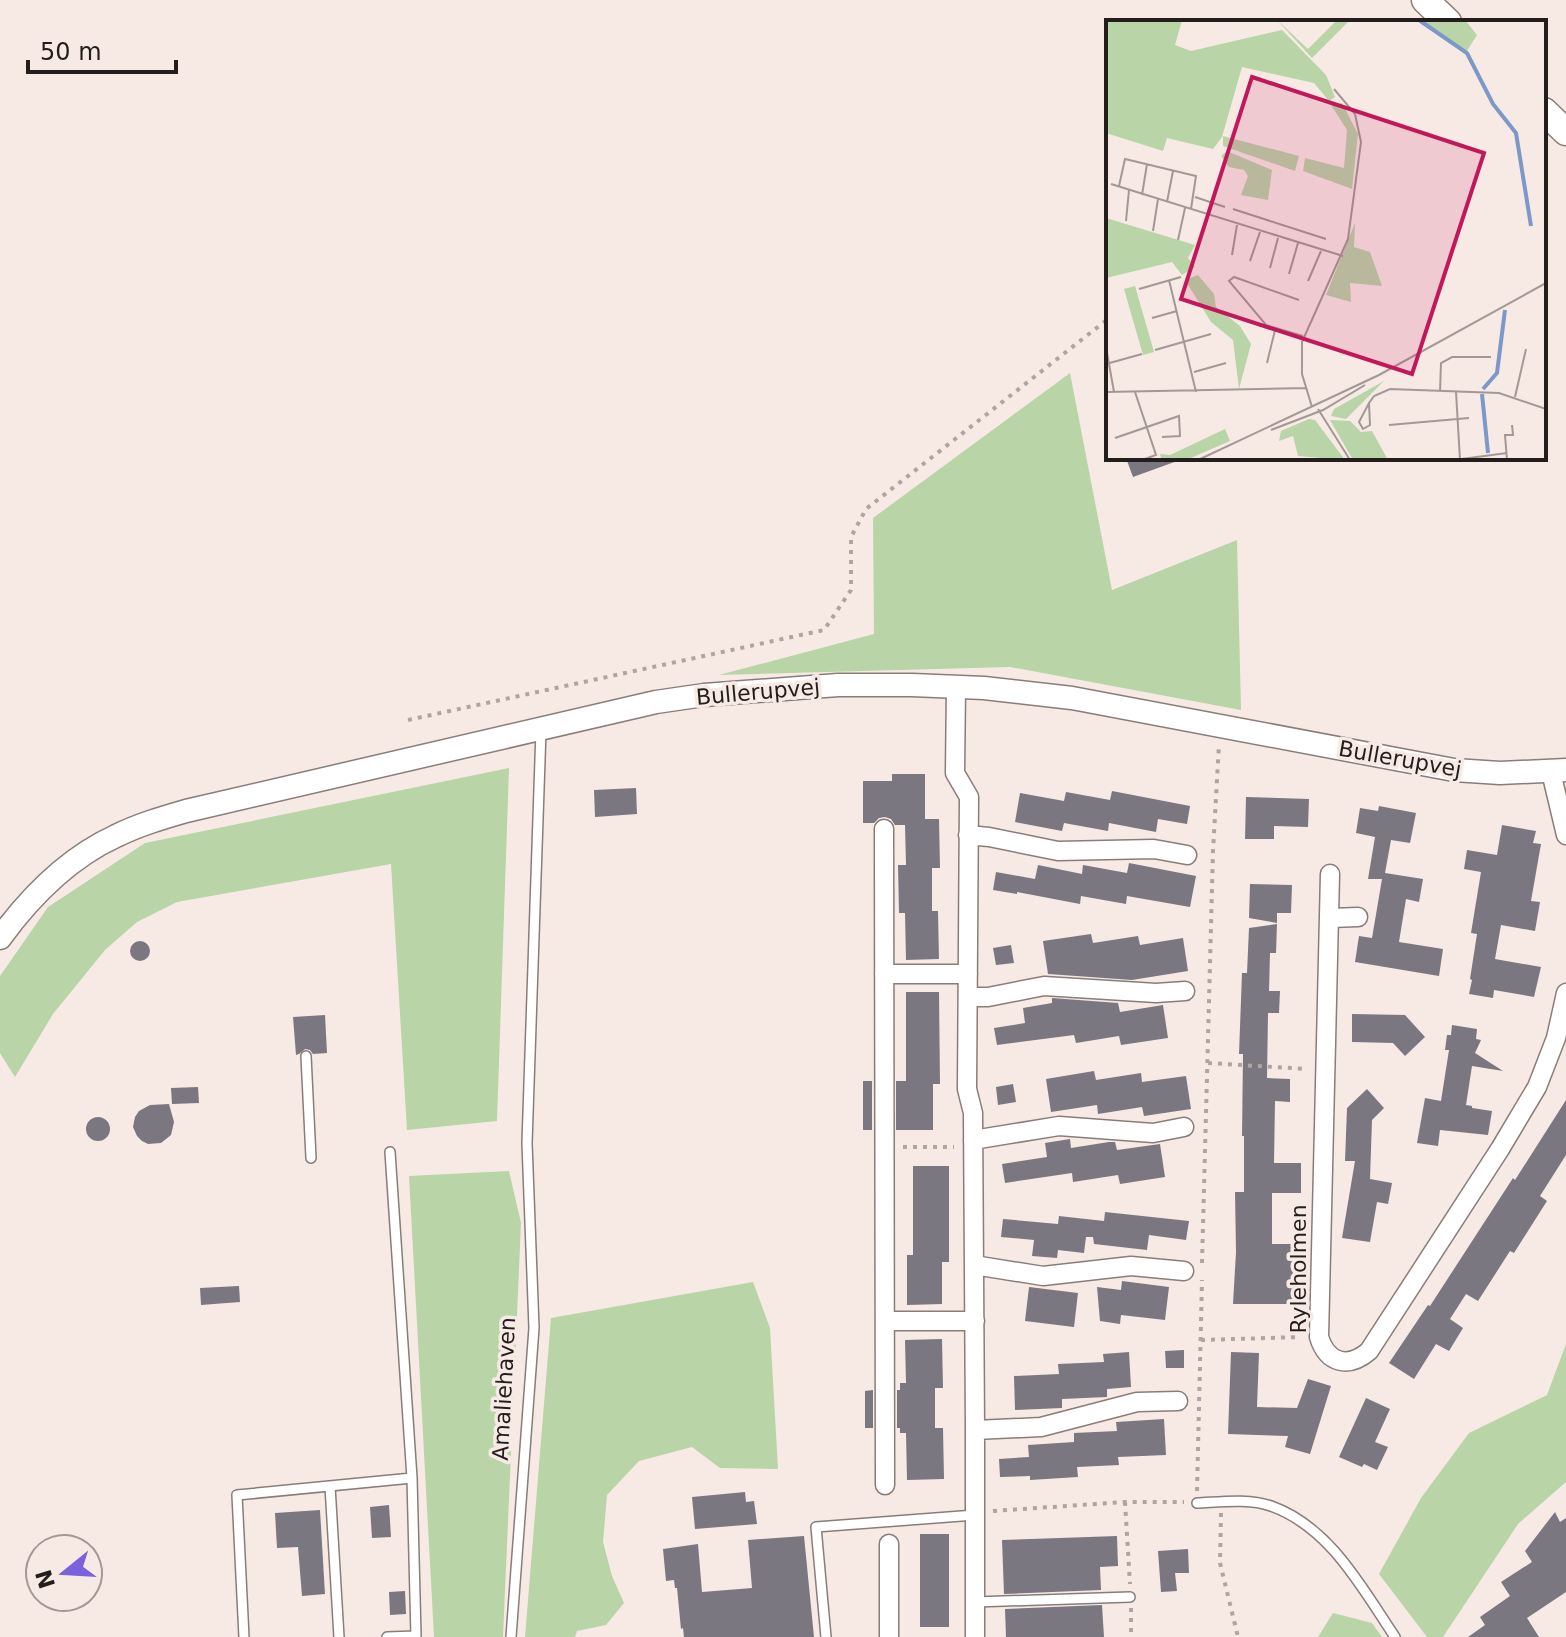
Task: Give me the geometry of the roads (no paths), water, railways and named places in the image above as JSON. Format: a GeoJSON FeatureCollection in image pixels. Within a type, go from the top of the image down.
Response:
{"type":"FeatureCollection","features":[{"type":"Feature","properties":{"kind":"main road"},"geometry":{"type":"LineString","coordinates":[[1425,0],[1446,20]]}},
{"type":"Feature","properties":{"kind":"main road"},"geometry":{"type":"LineString","coordinates":[[1546,113],[1566,132]]}},
{"type":"Feature","properties":{"kind":"street","name":"Bullerupvej"},"geometry":{"type":"LineString","coordinates":[[0,938],[57,874],[113,837],[148,823],[186,811],[541,728],[656,702],[704,695],[838,685],[984,688],[1072,698],[1454,770],[1500,773],[1558,771]]}},
{"type":"Feature","properties":{"kind":"street"},"geometry":{"type":"LineString","coordinates":[[956,687],[955,773],[969,797],[967,1089],[973,1113],[975,1637]]}},
{"type":"Feature","properties":{"kind":"street"},"geometry":{"type":"LineString","coordinates":[[1558,771],[1566,835]]}},
{"type":"Feature","properties":{"kind":"street"},"geometry":{"type":"LineString","coordinates":[[884,829],[885,1485]]}},
{"type":"Feature","properties":{"kind":"street"},"geometry":{"type":"LineString","coordinates":[[968,835],[1058,851],[1154,849],[1187,855]]}},
{"type":"Feature","properties":{"kind":"street","name":"Ryleholmen"},"geometry":{"type":"LineString","coordinates":[[1330,874],[1319,1337],[1322,1347],[1339,1361],[1361,1358],[1369,1351],[1500,1149],[1537,1087],[1556,1038],[1566,993]]}},
{"type":"Feature","properties":{"kind":"street"},"geometry":{"type":"LineString","coordinates":[[1330,918],[1358,917]]}},
{"type":"Feature","properties":{"kind":"street"},"geometry":{"type":"LineString","coordinates":[[884,974],[968,974]]}},
{"type":"Feature","properties":{"kind":"street"},"geometry":{"type":"LineString","coordinates":[[968,997],[988,997],[1044,986],[1156,993],[1185,991]]}},
{"type":"Feature","properties":{"kind":"street"},"geometry":{"type":"LineString","coordinates":[[973,1143],[1059,1126],[1153,1133],[1184,1127]]}},
{"type":"Feature","properties":{"kind":"street"},"geometry":{"type":"LineString","coordinates":[[974,1265],[1043,1276],[1131,1266],[1184,1271]]}},
{"type":"Feature","properties":{"kind":"street"},"geometry":{"type":"LineString","coordinates":[[885,1321],[975,1321]]}},
{"type":"Feature","properties":{"kind":"street"},"geometry":{"type":"LineString","coordinates":[[975,1430],[1041,1427],[1137,1402],[1178,1401]]}},
{"type":"Feature","properties":{"kind":"street"},"geometry":{"type":"LineString","coordinates":[[889,1544],[889,1637]]}},
{"type":"Feature","properties":{"kind":"lane","name":"Amaliehaven"},"geometry":{"type":"LineString","coordinates":[[511,1637],[534,1328],[527,1143],[541,728]]}},
{"type":"Feature","properties":{"kind":"lane"},"geometry":{"type":"LineString","coordinates":[[306,1056],[311,1158]]}},
{"type":"Feature","properties":{"kind":"lane"},"geometry":{"type":"LineString","coordinates":[[387,1637],[416,1636],[412,1478],[390,1152]]}},
{"type":"Feature","properties":{"kind":"lane"},"geometry":{"type":"LineString","coordinates":[[244,1637],[237,1495],[412,1478]]}},
{"type":"Feature","properties":{"kind":"lane"},"geometry":{"type":"LineString","coordinates":[[330,1486],[339,1637]]}},
{"type":"Feature","properties":{"kind":"lane"},"geometry":{"type":"LineString","coordinates":[[1197,1503],[1238,1501],[1269,1505],[1303,1522],[1338,1553],[1395,1637]]}},
{"type":"Feature","properties":{"kind":"lane"},"geometry":{"type":"LineString","coordinates":[[826,1637],[816,1527],[975,1515]]}},
{"type":"Feature","properties":{"kind":"lane"},"geometry":{"type":"LineString","coordinates":[[975,1602],[1130,1597]]}}]}
